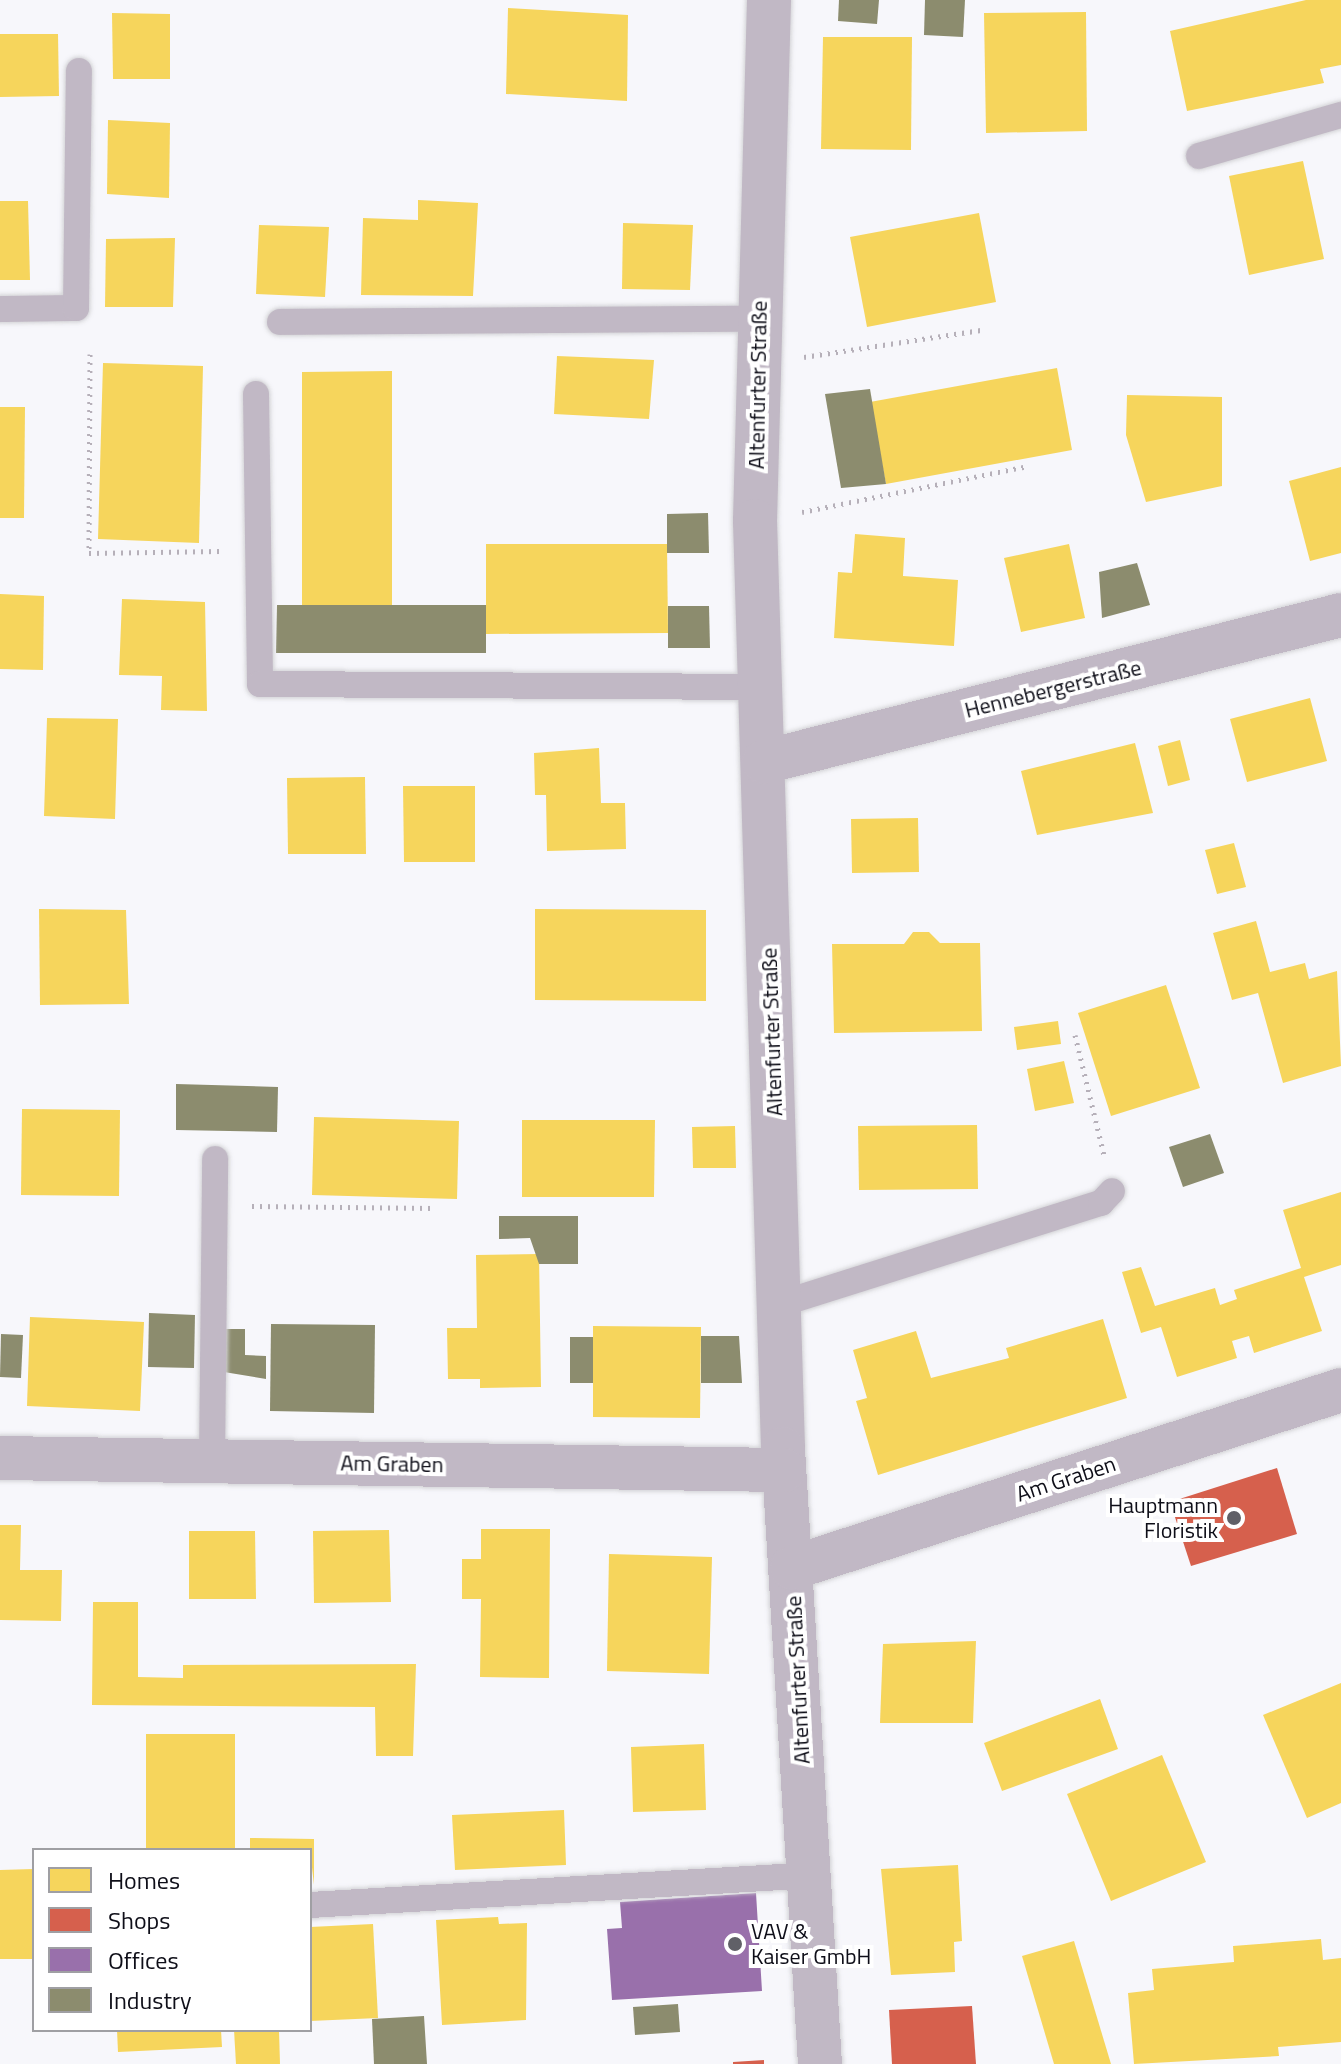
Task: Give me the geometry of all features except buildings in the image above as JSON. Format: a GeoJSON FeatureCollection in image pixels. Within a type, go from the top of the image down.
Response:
{"type":"FeatureCollection","features":[{"type":"Feature","properties":{"kind":"street","name":"Altenfurter Straße"},"geometry":{"type":"LineString","coordinates":[[769,0],[755,521],[764,687],[784,1470],[820,2064]]}},
{"type":"Feature","properties":{"kind":"street","name":"Hennebergerstraße"},"geometry":{"type":"LineString","coordinates":[[764,762],[1341,615]]}},
{"type":"Feature","properties":{"kind":"street","name":"Am Graben"},"geometry":{"type":"LineString","coordinates":[[792,1568],[1341,1390]]}},
{"type":"Feature","properties":{"kind":"street","name":"Am Graben"},"geometry":{"type":"LineString","coordinates":[[0,1458],[784,1470]]}},
{"type":"Feature","properties":{"kind":"lane"},"geometry":{"type":"LineString","coordinates":[[0,309],[76,308],[79,71]]}},
{"type":"Feature","properties":{"kind":"lane"},"geometry":{"type":"LineString","coordinates":[[1199,156],[1341,115]]}},
{"type":"Feature","properties":{"kind":"lane"},"geometry":{"type":"LineString","coordinates":[[280,322],[759,319]]}},
{"type":"Feature","properties":{"kind":"lane"},"geometry":{"type":"LineString","coordinates":[[256,394],[254,551],[260,684],[764,687]]}},
{"type":"Feature","properties":{"kind":"lane"},"geometry":{"type":"LineString","coordinates":[[212,1462],[215,1159]]}},
{"type":"Feature","properties":{"kind":"lane"},"geometry":{"type":"LineString","coordinates":[[780,1304],[1101,1203],[1112,1191]]}},
{"type":"Feature","properties":{"kind":"lane"},"geometry":{"type":"LineString","coordinates":[[312,1905],[809,1875]]}},
{"type":"Feature","properties":{"kind":"path"},"geometry":{"type":"LineString","coordinates":[[760,364],[981,330]]}},
{"type":"Feature","properties":{"kind":"path"},"geometry":{"type":"LineString","coordinates":[[90,354],[89,553],[254,551]]}},
{"type":"Feature","properties":{"kind":"path"},"geometry":{"type":"LineString","coordinates":[[755,521],[1028,466]]}},
{"type":"Feature","properties":{"kind":"path"},"geometry":{"type":"LineString","coordinates":[[1075,1035],[1112,1191]]}},
{"type":"Feature","properties":{"kind":"path"},"geometry":{"type":"LineString","coordinates":[[215,1206],[433,1208]]}},
{"type":"Feature","properties":{"kind":"place","name":"Hauptmann Floristik"},"geometry":{"type":"Point","coordinates":[1234,1518]}},
{"type":"Feature","properties":{"kind":"place","name":"VAV & Kaiser GmbH"},"geometry":{"type":"Point","coordinates":[735,1944]}}]}
